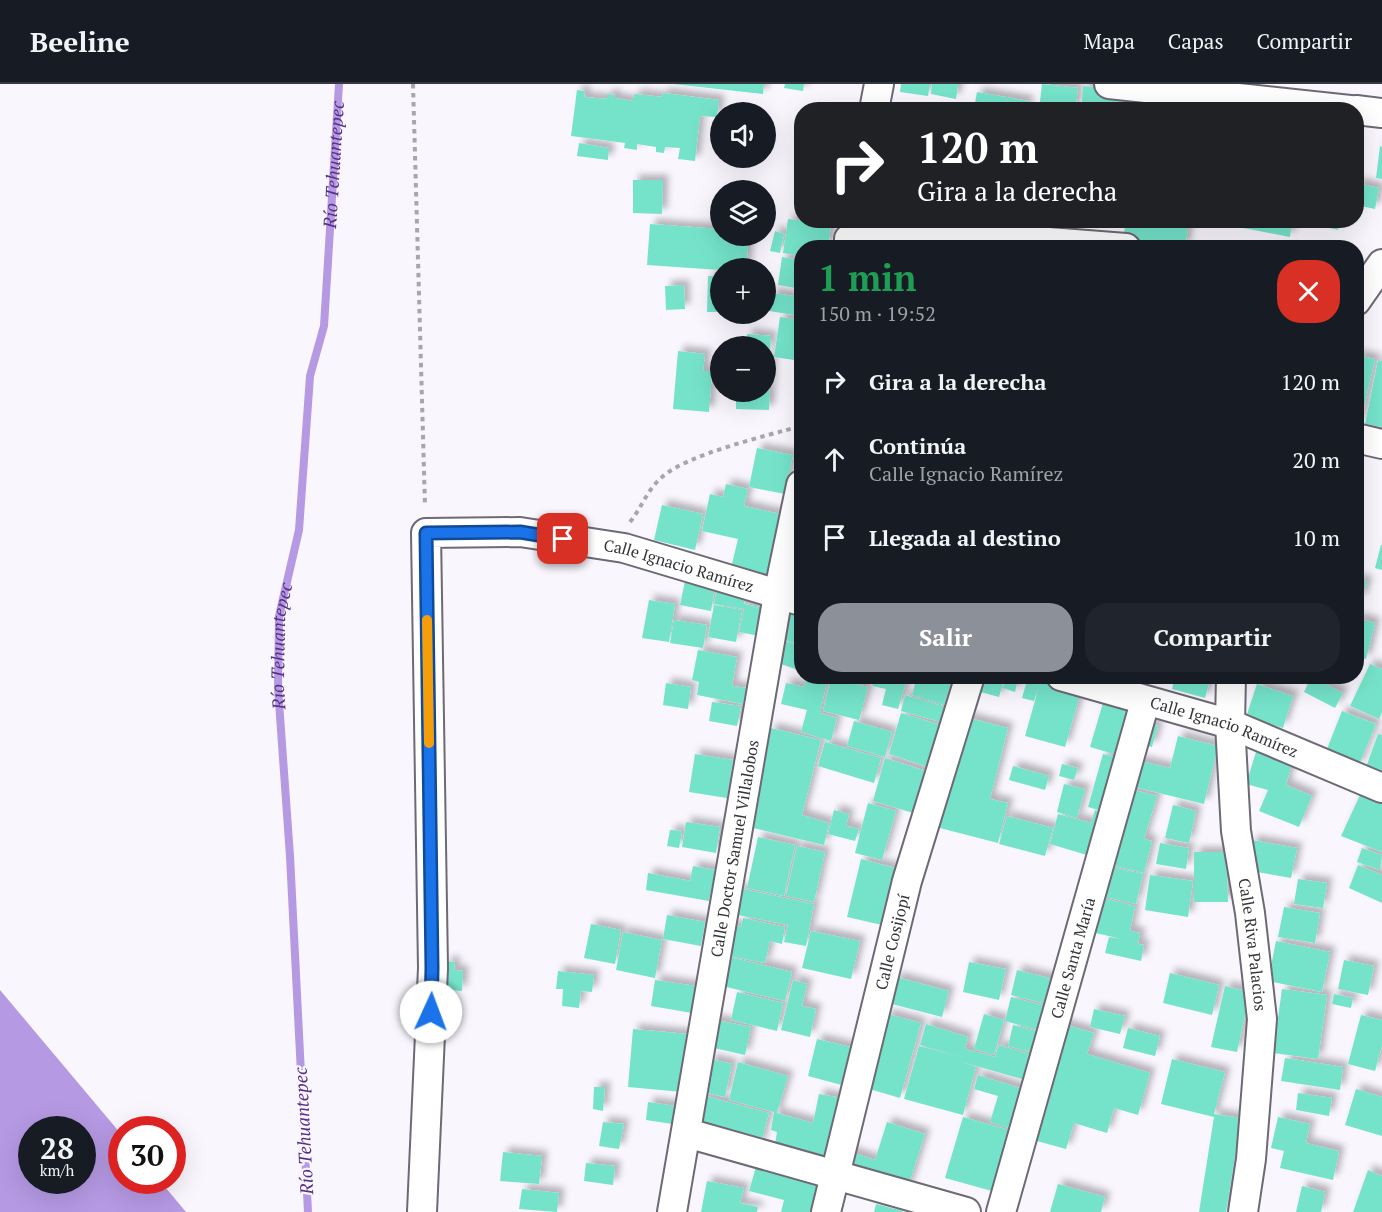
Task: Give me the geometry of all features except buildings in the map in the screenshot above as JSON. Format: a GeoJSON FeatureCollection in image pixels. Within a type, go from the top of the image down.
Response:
{"type":"FeatureCollection","features":[{"type":"Feature","properties":{"kind":"street"},"geometry":{"type":"LineString","coordinates":[[876,102],[879,84]]}},
{"type":"Feature","properties":{"kind":"street"},"geometry":{"type":"LineString","coordinates":[[1109,84],[1276,102]]}},
{"type":"Feature","properties":{"kind":"street"},"geometry":{"type":"LineString","coordinates":[[1364,111],[1382,113]]}},
{"type":"Feature","properties":{"kind":"street"},"geometry":{"type":"LineString","coordinates":[[850,236],[1022,240]]}},
{"type":"Feature","properties":{"kind":"street"},"geometry":{"type":"LineString","coordinates":[[1364,290],[1382,264]]}},
{"type":"Feature","properties":{"kind":"street"},"geometry":{"type":"LineString","coordinates":[[1364,440],[1382,444]]}},
{"type":"Feature","properties":{"kind":"street","name":"Calle Ignacio Ramírez"},"geometry":{"type":"LineString","coordinates":[[426,533],[520,532],[624,548],[790,598]]}},
{"type":"Feature","properties":{"kind":"street"},"geometry":{"type":"LineString","coordinates":[[422,1212],[432,968],[426,533]]}},
{"type":"Feature","properties":{"kind":"street","name":"Calle Doctor Samuel Villalobos"},"geometry":{"type":"LineString","coordinates":[[672,1212],[790,598],[794,557]]}},
{"type":"Feature","properties":{"kind":"street","name":"Calle Cosijopí"},"geometry":{"type":"LineString","coordinates":[[826,1212],[907,881],[968,684]]}},
{"type":"Feature","properties":{"kind":"street","name":"Calle Ignacio Ramírez"},"geometry":{"type":"LineString","coordinates":[[1087,684],[1230,724],[1382,788]]}},
{"type":"Feature","properties":{"kind":"street","name":"Calle Riva Palacios"},"geometry":{"type":"LineString","coordinates":[[1231,684],[1230,724],[1236,831],[1250,913],[1262,1018],[1251,1159],[1243,1212]]}},
{"type":"Feature","properties":{"kind":"street","name":"Calle Santa María"},"geometry":{"type":"LineString","coordinates":[[1001,1212],[1145,702]]}},
{"type":"Feature","properties":{"kind":"street"},"geometry":{"type":"LineString","coordinates":[[687,1133],[966,1212]]}},
{"type":"Feature","properties":{"kind":"path"},"geometry":{"type":"LineString","coordinates":[[413,84],[426,533]]}},
{"type":"Feature","properties":{"kind":"path"},"geometry":{"type":"LineString","coordinates":[[606,545],[622,533],[641,508],[648,492],[663,475],[710,453],[794,428]]}},
{"type":"Feature","properties":{"kind":"shaded area"},"geometry":{"type":"Polygon","coordinates":[[[0,990],[108,1119],[108,1194],[171,1194],[186,1212],[0,1212],[0,990]]]}},
{"type":"Feature","properties":{"kind":"waterway","name":"Río Tehuantepec"},"geometry":{"type":"LineString","coordinates":[[308,1212],[290,856],[278,688],[279,616],[299,530],[310,376],[324,326],[339,84]]}},
{"type":"Feature","properties":{"kind":"slow traffic"},"geometry":{"type":"LineString","coordinates":[[427,620],[429,743]]}},
{"type":"Feature","properties":{"kind":"route"},"geometry":{"type":"LineString","coordinates":[[431,1012],[426,533],[520,532],[563,539]]}}]}
